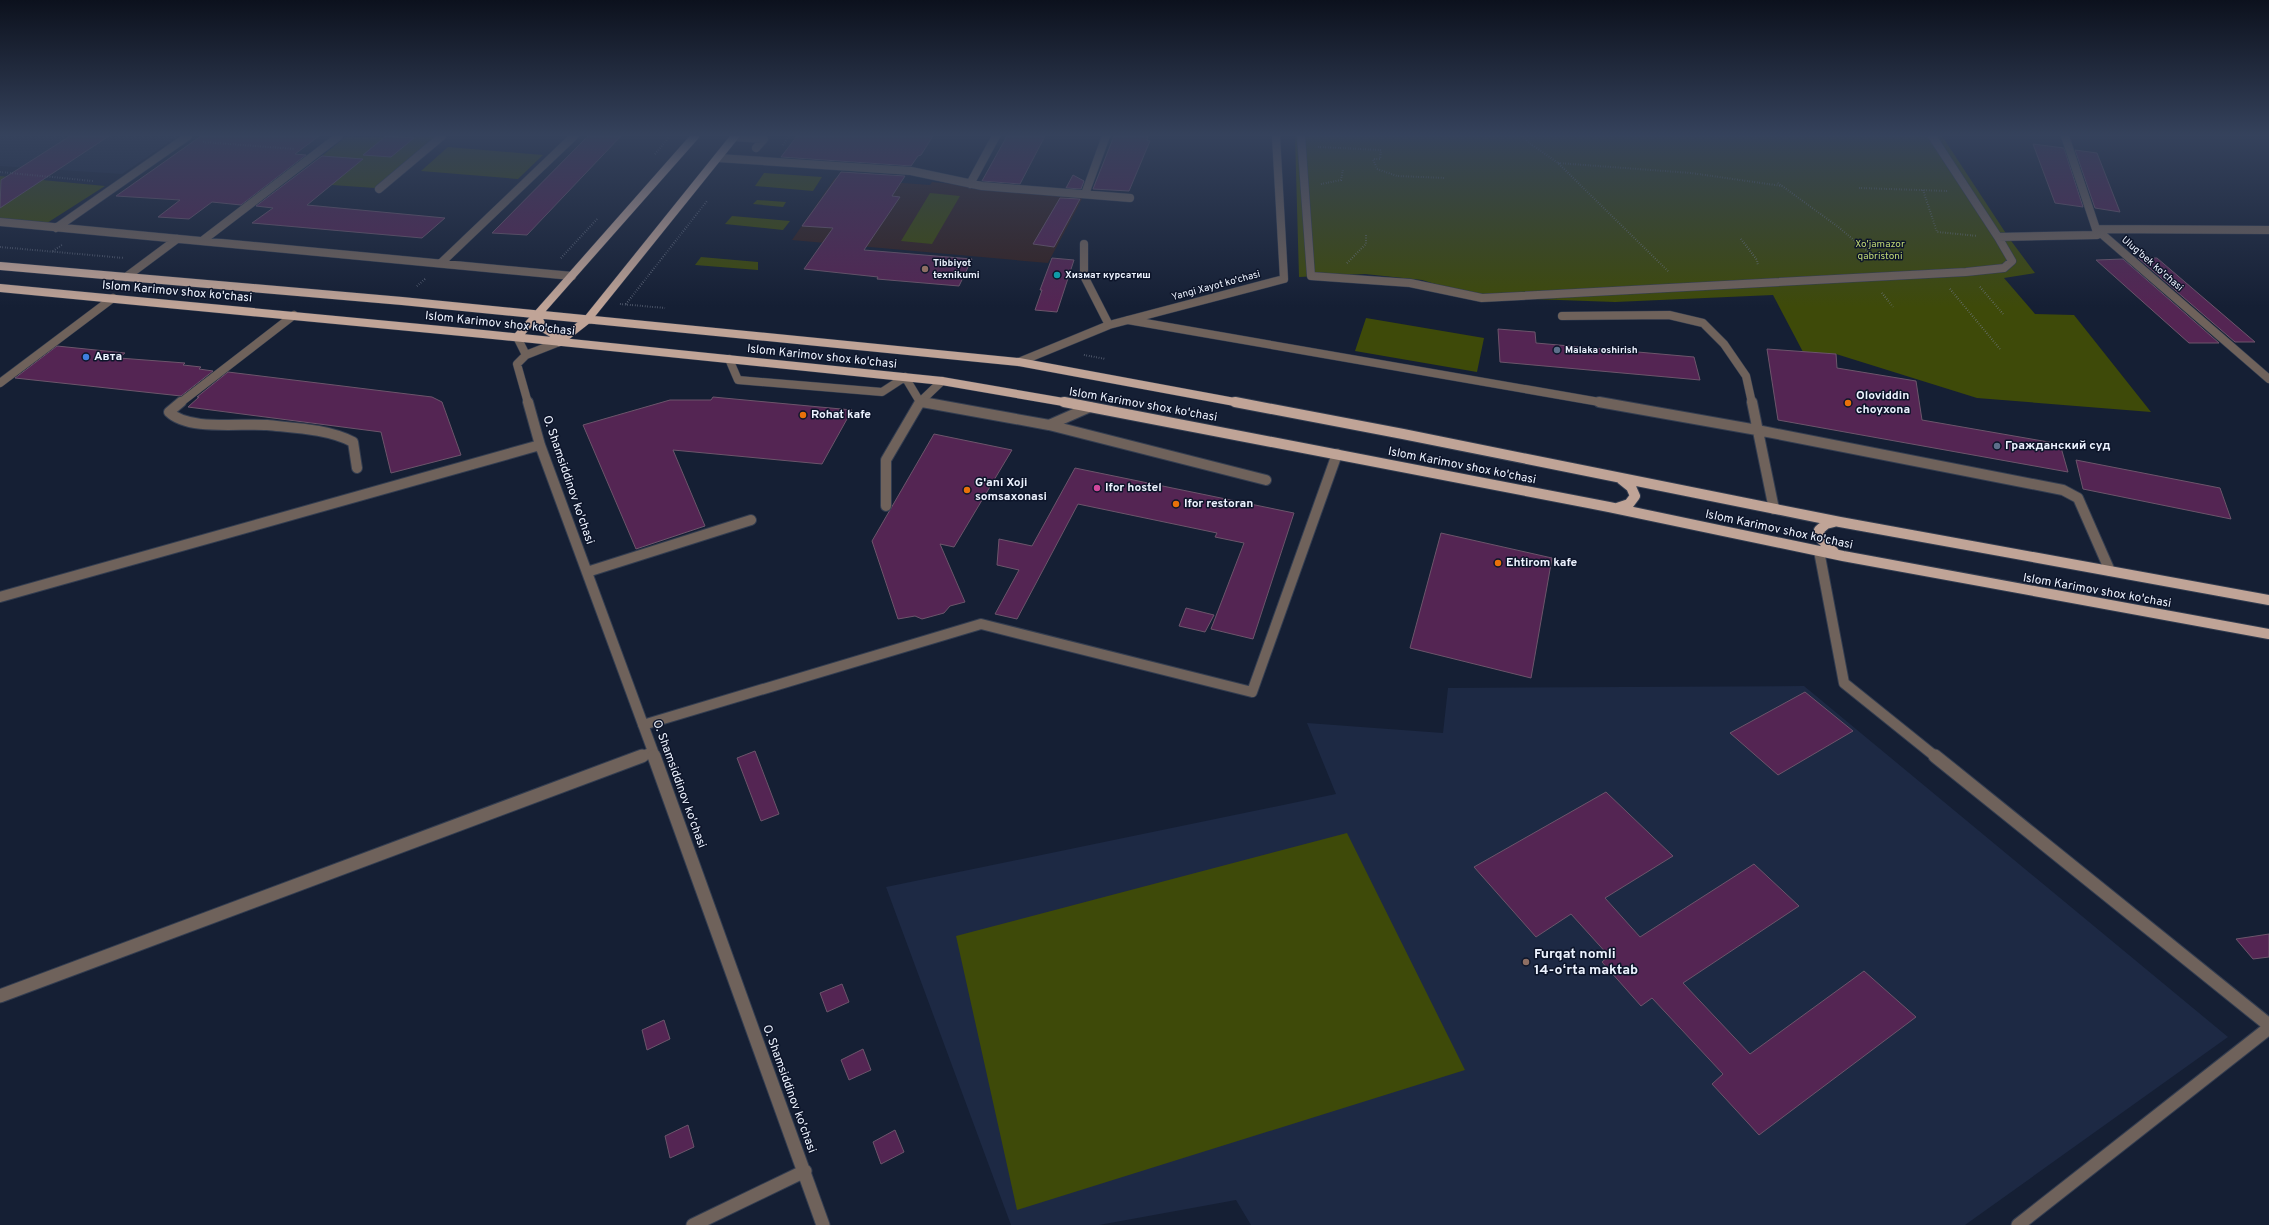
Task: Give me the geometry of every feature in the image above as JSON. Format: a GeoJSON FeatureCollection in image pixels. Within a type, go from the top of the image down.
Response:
{"type":"FeatureCollection","features":[{"type":"Feature","properties":{"kind":"main road"},"geometry":{"type":"LineString","coordinates":[[517,337],[645,193]]}},
{"type":"Feature","properties":{"kind":"main road"},"geometry":{"type":"LineString","coordinates":[[537,315],[540,326],[561,341],[587,320],[690,193]]}},
{"type":"Feature","properties":{"kind":"main road","name":"Islom Karimov shox ko'chasi"},"geometry":{"type":"LineString","coordinates":[[0,266],[402,302],[1019,362],[1395,432],[1840,522],[2269,600]]}},
{"type":"Feature","properties":{"kind":"main road","name":"Islom Karimov shox ko'chasi"},"geometry":{"type":"LineString","coordinates":[[0,288],[561,341],[942,381],[1090,407],[1337,454],[1609,507],[1843,556],[2269,634]]}},
{"type":"Feature","properties":{"kind":"main road"},"geometry":{"type":"LineString","coordinates":[[1609,507],[1623,507],[1633,501],[1635,496],[1634,492],[1626,482],[1613,476]]}},
{"type":"Feature","properties":{"kind":"main road"},"geometry":{"type":"LineString","coordinates":[[1840,522],[1832,522],[1820,527],[1818,537],[1827,548],[1843,556]]}},
{"type":"Feature","properties":{"kind":"street"},"geometry":{"type":"LineString","coordinates":[[56,228],[106,193]]}},
{"type":"Feature","properties":{"kind":"street"},"geometry":{"type":"LineString","coordinates":[[202,241],[265,193]]}},
{"type":"Feature","properties":{"kind":"street"},"geometry":{"type":"LineString","coordinates":[[441,263],[514,193]]}},
{"type":"Feature","properties":{"kind":"street"},"geometry":{"type":"LineString","coordinates":[[1075,193],[1130,198]]}},
{"type":"Feature","properties":{"kind":"street","name":"Yangi Xayot ko'chasi"},"geometry":{"type":"LineString","coordinates":[[1019,362],[1109,325],[1284,279],[1279,193]]}},
{"type":"Feature","properties":{"kind":"street"},"geometry":{"type":"LineString","coordinates":[[1305,193],[1311,276],[1337,276],[1410,283],[1482,298],[1966,272],[2004,268],[2012,261],[1970,193]]}},
{"type":"Feature","properties":{"kind":"street","name":"Ulug'bek ko'chasi"},"geometry":{"type":"LineString","coordinates":[[2084,193],[2096,228],[2269,379]]}},
{"type":"Feature","properties":{"kind":"street"},"geometry":{"type":"LineString","coordinates":[[0,222],[572,276]]}},
{"type":"Feature","properties":{"kind":"street"},"geometry":{"type":"LineString","coordinates":[[1998,237],[2097,235],[2096,228],[2269,230]]}},
{"type":"Feature","properties":{"kind":"street"},"geometry":{"type":"LineString","coordinates":[[126,277],[178,239]]}},
{"type":"Feature","properties":{"kind":"street"},"geometry":{"type":"LineString","coordinates":[[1084,244],[1084,276],[1109,325]]}},
{"type":"Feature","properties":{"kind":"street"},"geometry":{"type":"LineString","coordinates":[[0,383],[113,298]]}},
{"type":"Feature","properties":{"kind":"street"},"geometry":{"type":"LineString","coordinates":[[294,315],[278,330],[216,374],[169,412],[176,419],[194,423],[266,425],[339,435],[353,442],[357,468]]}},
{"type":"Feature","properties":{"kind":"street"},"geometry":{"type":"LineString","coordinates":[[1562,316],[1670,315],[1703,323],[1724,344],[1746,376],[1774,509]]}},
{"type":"Feature","properties":{"kind":"street"},"geometry":{"type":"LineString","coordinates":[[1128,320],[1757,430],[2063,490],[2078,498],[2110,571]]}},
{"type":"Feature","properties":{"kind":"street"},"geometry":{"type":"LineString","coordinates":[[517,337],[526,355],[561,341]]}},
{"type":"Feature","properties":{"kind":"street","name":"O. Shamsiddinov ko'chasi"},"geometry":{"type":"LineString","coordinates":[[526,355],[517,364],[540,445],[653,752],[805,1171],[823,1225]]}},
{"type":"Feature","properties":{"kind":"street"},"geometry":{"type":"LineString","coordinates":[[728,359],[738,380],[882,392],[905,378],[920,402],[1049,425],[1266,480]]}},
{"type":"Feature","properties":{"kind":"street"},"geometry":{"type":"LineString","coordinates":[[886,506],[886,460],[920,402],[942,381]]}},
{"type":"Feature","properties":{"kind":"street"},"geometry":{"type":"LineString","coordinates":[[1049,425],[1090,407]]}},
{"type":"Feature","properties":{"kind":"street"},"geometry":{"type":"LineString","coordinates":[[0,597],[540,445]]}},
{"type":"Feature","properties":{"kind":"street"},"geometry":{"type":"LineString","coordinates":[[643,725],[980,624],[1252,692],[1337,454]]}},
{"type":"Feature","properties":{"kind":"street"},"geometry":{"type":"LineString","coordinates":[[587,572],[751,520]]}},
{"type":"Feature","properties":{"kind":"street"},"geometry":{"type":"LineString","coordinates":[[1820,551],[1844,683],[2269,1025]]}},
{"type":"Feature","properties":{"kind":"street"},"geometry":{"type":"LineString","coordinates":[[0,996],[653,752]]}},
{"type":"Feature","properties":{"kind":"street"},"geometry":{"type":"LineString","coordinates":[[2018,1225],[2269,1028]]}},
{"type":"Feature","properties":{"kind":"street"},"geometry":{"type":"LineString","coordinates":[[693,1225],[805,1171]]}},
{"type":"Feature","properties":{"kind":"path"},"geometry":{"type":"LineString","coordinates":[[1589,193],[1685,287]]}},
{"type":"Feature","properties":{"kind":"path"},"geometry":{"type":"LineString","coordinates":[[1792,193],[1837,226],[1894,276]]}},
{"type":"Feature","properties":{"kind":"path"},"geometry":{"type":"LineString","coordinates":[[1924,193],[1937,232],[1998,237]]}},
{"type":"Feature","properties":{"kind":"path"},"geometry":{"type":"LineString","coordinates":[[626,304],[710,197]]}},
{"type":"Feature","properties":{"kind":"path"},"geometry":{"type":"LineString","coordinates":[[548,274],[601,215]]}},
{"type":"Feature","properties":{"kind":"path"},"geometry":{"type":"LineString","coordinates":[[28,268],[84,230]]}},
{"type":"Feature","properties":{"kind":"path"},"geometry":{"type":"LineString","coordinates":[[1337,276],[1344,265],[1366,244],[1366,235]]}},
{"type":"Feature","properties":{"kind":"path"},"geometry":{"type":"LineString","coordinates":[[1742,239],[1757,260],[1758,268],[1773,282]]}},
{"type":"Feature","properties":{"kind":"path"},"geometry":{"type":"LineString","coordinates":[[402,302],[441,263]]}},
{"type":"Feature","properties":{"kind":"path"},"geometry":{"type":"LineString","coordinates":[[1966,272],[2004,314]]}},
{"type":"Feature","properties":{"kind":"path"},"geometry":{"type":"LineString","coordinates":[[1937,273],[2000,349]]}},
{"type":"Feature","properties":{"kind":"path"},"geometry":{"type":"LineString","coordinates":[[1878,288],[1893,307]]}},
{"type":"Feature","properties":{"kind":"shaded area"},"geometry":{"type":"Polygon","coordinates":[[[824,193],[1044,193],[1083,197],[1048,263],[792,240],[824,193]]]}},
{"type":"Feature","properties":{"kind":"shaded area","name":"Furqat nomli 14-oʻrta maktab"},"geometry":{"type":"Polygon","coordinates":[[[1804,686],[2228,1037],[1965,1225],[1251,1225],[1236,1200],[1099,1225],[1011,1225],[886,887],[1336,794],[1307,723],[1443,733],[1448,688],[1804,686]]]}},
{"type":"Feature","properties":{"kind":"green space"},"geometry":{"type":"Polygon","coordinates":[[[0,193],[94,193],[47,223],[0,219],[0,193]]]}},
{"type":"Feature","properties":{"kind":"green space"},"geometry":{"type":"Polygon","coordinates":[[[930,193],[960,196],[932,244],[901,241],[930,193]]]}},
{"type":"Feature","properties":{"kind":"green space","name":"Xo'jamazor qabristoni"},"geometry":{"type":"Polygon","coordinates":[[[1297,193],[1980,193],[2009,238],[2035,273],[2004,278],[2035,314],[2074,315],[2151,412],[1977,398],[1836,354],[1803,352],[1773,295],[1615,302],[1477,297],[1422,280],[1365,274],[1299,277],[1297,193]]]}},
{"type":"Feature","properties":{"kind":"green space"},"geometry":{"type":"Polygon","coordinates":[[[757,200],[786,202],[783,207],[753,204],[757,200]]]}},
{"type":"Feature","properties":{"kind":"green space"},"geometry":{"type":"Polygon","coordinates":[[[732,216],[790,221],[783,230],[725,224],[732,216]]]}},
{"type":"Feature","properties":{"kind":"green space"},"geometry":{"type":"Polygon","coordinates":[[[701,257],[758,262],[758,270],[695,265],[701,257]]]}},
{"type":"Feature","properties":{"kind":"green space"},"geometry":{"type":"Polygon","coordinates":[[[1366,318],[1484,338],[1477,372],[1355,351],[1366,318]]]}},
{"type":"Feature","properties":{"kind":"green space"},"geometry":{"type":"Polygon","coordinates":[[[1347,833],[1465,1070],[1017,1210],[956,936],[1347,833]]]}},
{"type":"Feature","properties":{"kind":"building"},"geometry":{"type":"Polygon","coordinates":[[[1,193],[22,193],[0,208],[1,193]]]}},
{"type":"Feature","properties":{"kind":"building"},"geometry":{"type":"Polygon","coordinates":[[[120,193],[256,193],[241,205],[212,202],[189,219],[158,217],[180,200],[116,196],[120,193]]]}},
{"type":"Feature","properties":{"kind":"building"},"geometry":{"type":"Polygon","coordinates":[[[273,193],[321,193],[307,205],[445,218],[422,238],[252,223],[273,208],[256,206],[273,193]]]}},
{"type":"Feature","properties":{"kind":"building"},"geometry":{"type":"Polygon","coordinates":[[[531,193],[567,193],[527,235],[492,233],[531,193]]]}},
{"type":"Feature","properties":{"kind":"building"},"geometry":{"type":"Polygon","coordinates":[[[826,193],[894,193],[892,196],[900,197],[864,250],[972,259],[959,286],[877,279],[878,277],[804,269],[833,228],[802,226],[826,193]]]}},
{"type":"Feature","properties":{"kind":"building"},"geometry":{"type":"Polygon","coordinates":[[[2051,193],[2079,193],[2083,207],[2055,203],[2051,193]]]}},
{"type":"Feature","properties":{"kind":"building"},"geometry":{"type":"Polygon","coordinates":[[[2090,193],[2113,193],[2120,212],[2095,208],[2090,193]]]}},
{"type":"Feature","properties":{"kind":"building"},"geometry":{"type":"Polygon","coordinates":[[[1060,198],[1080,199],[1054,247],[1033,244],[1060,198]]]}},
{"type":"Feature","properties":{"kind":"building","name":"Хизмат курсатиш"},"geometry":{"type":"Polygon","coordinates":[[[1052,258],[1074,260],[1057,312],[1035,310],[1042,290],[1040,290],[1052,258]]]}},
{"type":"Feature","properties":{"kind":"building"},"geometry":{"type":"Polygon","coordinates":[[[2138,258],[2157,258],[2255,342],[2235,342],[2138,258]]]}},
{"type":"Feature","properties":{"kind":"building"},"geometry":{"type":"Polygon","coordinates":[[[2123,259],[2219,343],[2189,343],[2096,260],[2123,259]]]}},
{"type":"Feature","properties":{"kind":"building","name":"Malaka oshirish"},"geometry":{"type":"Polygon","coordinates":[[[1498,329],[1535,332],[1536,343],[1694,357],[1700,380],[1500,362],[1498,329]]]}},
{"type":"Feature","properties":{"kind":"building"},"geometry":{"type":"Polygon","coordinates":[[[57,346],[125,353],[119,358],[185,363],[183,365],[201,367],[199,369],[213,371],[181,396],[15,378],[57,346]]]}},
{"type":"Feature","properties":{"kind":"building"},"geometry":{"type":"Polygon","coordinates":[[[1767,349],[1836,354],[1837,368],[1916,381],[1922,420],[2060,444],[2068,472],[1778,420],[1767,349]]]}},
{"type":"Feature","properties":{"kind":"building"},"geometry":{"type":"Polygon","coordinates":[[[228,372],[432,397],[442,402],[461,455],[391,473],[381,432],[188,407],[199,397],[197,397],[228,372]]]}},
{"type":"Feature","properties":{"kind":"building"},"geometry":{"type":"Polygon","coordinates":[[[713,397],[852,410],[822,464],[673,450],[705,526],[636,549],[583,425],[670,400],[711,400],[713,397]]]}},
{"type":"Feature","properties":{"kind":"building"},"geometry":{"type":"Polygon","coordinates":[[[934,434],[1012,450],[954,547],[940,544],[965,602],[950,606],[944,613],[922,619],[915,616],[898,619],[872,541],[934,434]]]}},
{"type":"Feature","properties":{"kind":"building"},"geometry":{"type":"Polygon","coordinates":[[[2076,460],[2220,488],[2231,519],[2083,489],[2076,460]]]}},
{"type":"Feature","properties":{"kind":"building"},"geometry":{"type":"Polygon","coordinates":[[[1075,468],[1294,513],[1253,639],[1211,629],[1244,543],[1215,537],[1217,533],[1078,504],[1017,619],[995,614],[1019,570],[997,565],[999,539],[1032,546],[1075,468]]]}},
{"type":"Feature","properties":{"kind":"building"},"geometry":{"type":"Polygon","coordinates":[[[1441,533],[1552,558],[1531,678],[1410,648],[1441,533]]]}},
{"type":"Feature","properties":{"kind":"building"},"geometry":{"type":"Polygon","coordinates":[[[1186,608],[1214,615],[1205,632],[1179,626],[1186,608]]]}},
{"type":"Feature","properties":{"kind":"building"},"geometry":{"type":"Polygon","coordinates":[[[1805,692],[1853,731],[1778,775],[1730,733],[1805,692]]]}},
{"type":"Feature","properties":{"kind":"building"},"geometry":{"type":"Polygon","coordinates":[[[755,751],[779,814],[761,821],[737,758],[755,751]]]}},
{"type":"Feature","properties":{"kind":"building"},"geometry":{"type":"Polygon","coordinates":[[[1606,792],[1673,856],[1605,898],[1640,937],[1754,864],[1799,906],[1683,983],[1750,1054],[1864,971],[1916,1017],[1759,1135],[1712,1084],[1723,1074],[1652,998],[1641,1006],[1602,962],[1609,956],[1571,914],[1536,937],[1474,867],[1606,792]]]}},
{"type":"Feature","properties":{"kind":"building"},"geometry":{"type":"Polygon","coordinates":[[[2269,934],[2269,957],[2253,959],[2236,939],[2269,934]]]}},
{"type":"Feature","properties":{"kind":"building"},"geometry":{"type":"Polygon","coordinates":[[[842,984],[849,1002],[827,1012],[820,993],[842,984]]]}},
{"type":"Feature","properties":{"kind":"building"},"geometry":{"type":"Polygon","coordinates":[[[664,1020],[670,1039],[647,1050],[642,1030],[664,1020]]]}},
{"type":"Feature","properties":{"kind":"building"},"geometry":{"type":"Polygon","coordinates":[[[863,1049],[871,1070],[849,1080],[841,1060],[863,1049]]]}},
{"type":"Feature","properties":{"kind":"building"},"geometry":{"type":"Polygon","coordinates":[[[688,1125],[694,1147],[670,1158],[665,1136],[688,1125]]]}},
{"type":"Feature","properties":{"kind":"building"},"geometry":{"type":"Polygon","coordinates":[[[895,1130],[904,1152],[881,1164],[873,1142],[895,1130]]]}},
{"type":"Feature","properties":{"kind":"place","name":"Tibbiyot texnikumi"},"geometry":{"type":"Point","coordinates":[925,269]}},
{"type":"Feature","properties":{"kind":"place","name":"Хизмат курсатиш"},"geometry":{"type":"Point","coordinates":[1057,275]}},
{"type":"Feature","properties":{"kind":"place","name":"Malaka oshirish"},"geometry":{"type":"Point","coordinates":[1557,350]}},
{"type":"Feature","properties":{"kind":"place","name":"Авта"},"geometry":{"type":"Point","coordinates":[86,357]}},
{"type":"Feature","properties":{"kind":"place","name":"Oloviddin choyxona"},"geometry":{"type":"Point","coordinates":[1848,403]}},
{"type":"Feature","properties":{"kind":"place","name":"Rohat kafe"},"geometry":{"type":"Point","coordinates":[803,415]}},
{"type":"Feature","properties":{"kind":"place","name":"Гражданский суд"},"geometry":{"type":"Point","coordinates":[1997,446]}},
{"type":"Feature","properties":{"kind":"place","name":"Ifor hostel"},"geometry":{"type":"Point","coordinates":[1097,488]}},
{"type":"Feature","properties":{"kind":"place","name":"G'ani Xoji somsaxonasi"},"geometry":{"type":"Point","coordinates":[967,490]}},
{"type":"Feature","properties":{"kind":"place","name":"Ifor restoran"},"geometry":{"type":"Point","coordinates":[1176,504]}},
{"type":"Feature","properties":{"kind":"place","name":"Ehtirom kafe"},"geometry":{"type":"Point","coordinates":[1498,563]}},
{"type":"Feature","properties":{"kind":"place","name":"Furqat nomli 14-oʻrta maktab"},"geometry":{"type":"Point","coordinates":[1526,962]}}]}
